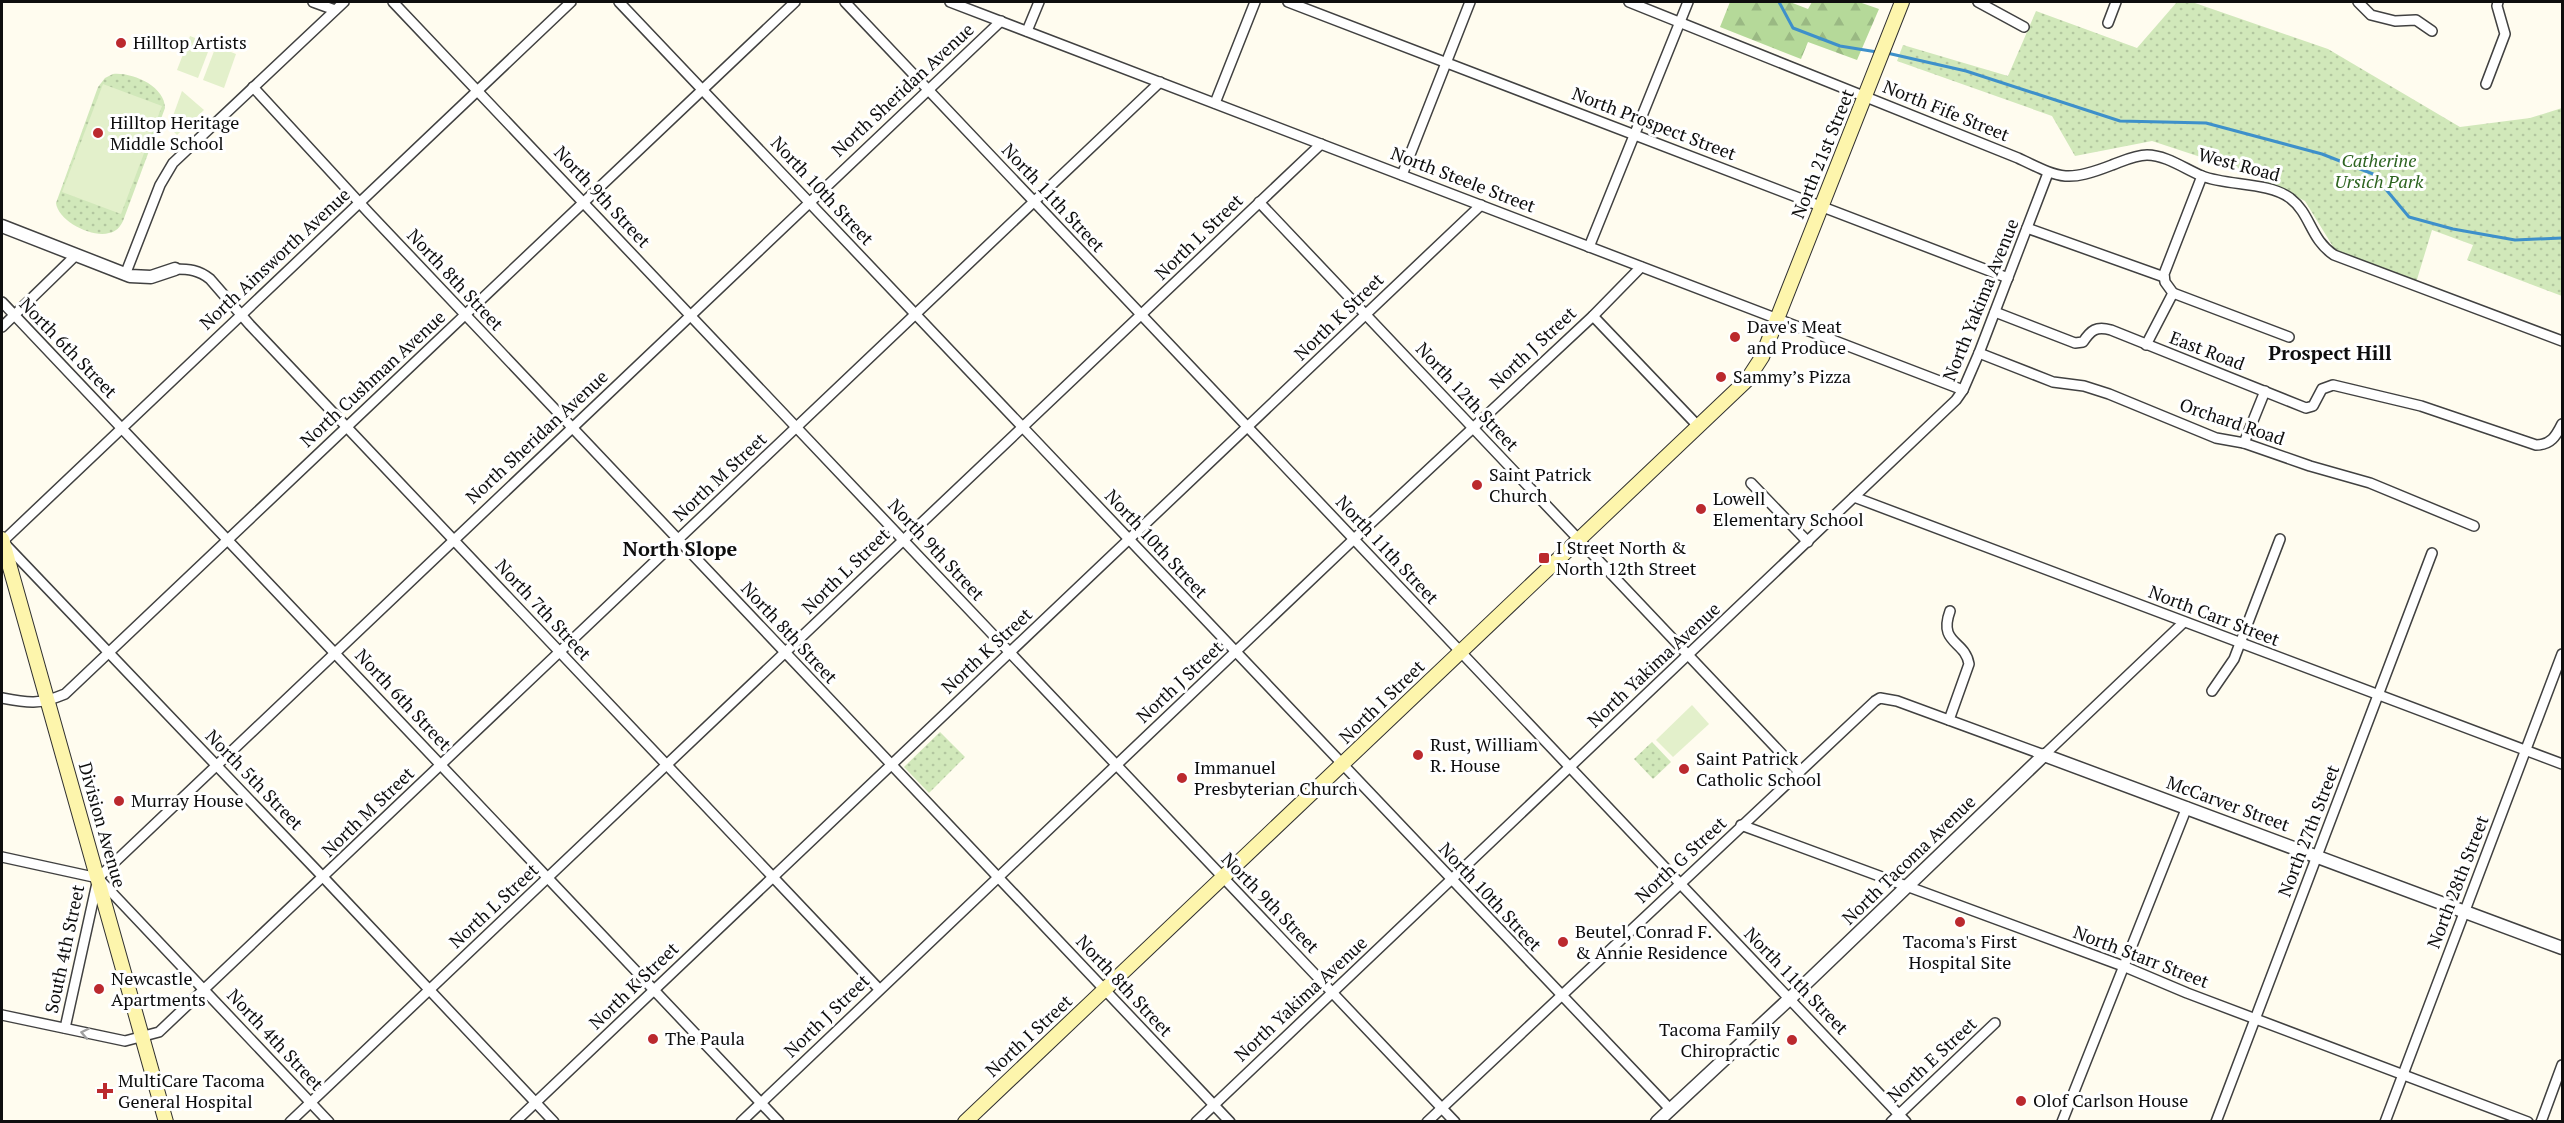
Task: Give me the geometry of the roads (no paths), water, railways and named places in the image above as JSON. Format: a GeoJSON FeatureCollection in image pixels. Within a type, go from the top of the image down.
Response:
{"type":"FeatureCollection","features":[{"type":"Feature","properties":{"kind":"main road","name":"North 21st Street"},"geometry":{"type":"LineString","coordinates":[[1777,319],[1902,2]]}},
{"type":"Feature","properties":{"kind":"main road","name":"North I Street"},"geometry":{"type":"LineString","coordinates":[[965,1122],[1753,373],[1777,319]]}},
{"type":"Feature","properties":{"kind":"main road","name":"Division Avenue"},"geometry":{"type":"LineString","coordinates":[[2,542],[166,1122]]}},
{"type":"Feature","properties":{"kind":"street"},"geometry":{"type":"LineString","coordinates":[[313,2],[335,10]]}},
{"type":"Feature","properties":{"kind":"street"},"geometry":{"type":"LineString","coordinates":[[125,275],[154,198],[169,168],[344,2]]}},
{"type":"Feature","properties":{"kind":"street","name":"North 9th Street"},"geometry":{"type":"LineString","coordinates":[[393,2],[478,89],[1455,1122]]}},
{"type":"Feature","properties":{"kind":"street","name":"North Ainsworth Avenue"},"geometry":{"type":"LineString","coordinates":[[2,542],[571,2]]}},
{"type":"Feature","properties":{"kind":"street","name":"North 10th Street"},"geometry":{"type":"LineString","coordinates":[[619,2],[1670,1109]]}},
{"type":"Feature","properties":{"kind":"street","name":"North Cushman Avenue"},"geometry":{"type":"LineString","coordinates":[[48,701],[65,694],[795,2]]}},
{"type":"Feature","properties":{"kind":"street","name":"North 11th Street"},"geometry":{"type":"LineString","coordinates":[[845,2],[1902,1118]]}},
{"type":"Feature","properties":{"kind":"street","name":"North Steele Street"},"geometry":{"type":"LineString","coordinates":[[950,2],[1963,390]]}},
{"type":"Feature","properties":{"kind":"street"},"geometry":{"type":"LineString","coordinates":[[1027,31],[1039,2]]}},
{"type":"Feature","properties":{"kind":"street"},"geometry":{"type":"LineString","coordinates":[[1215,103],[1255,2]]}},
{"type":"Feature","properties":{"kind":"street","name":"North Prospect Street"},"geometry":{"type":"LineString","coordinates":[[1288,2],[2008,278]]}},
{"type":"Feature","properties":{"kind":"street"},"geometry":{"type":"LineString","coordinates":[[1402,175],[1470,2]]}},
{"type":"Feature","properties":{"kind":"street","name":"North Fife Street"},"geometry":{"type":"LineString","coordinates":[[1629,2],[1866,93],[2048,173]]}},
{"type":"Feature","properties":{"kind":"street"},"geometry":{"type":"LineString","coordinates":[[1589,247],[1688,2]]}},
{"type":"Feature","properties":{"kind":"street"},"geometry":{"type":"LineString","coordinates":[[1978,2],[2024,27]]}},
{"type":"Feature","properties":{"kind":"street"},"geometry":{"type":"LineString","coordinates":[[2108,23],[2116,2]]}},
{"type":"Feature","properties":{"kind":"street"},"geometry":{"type":"LineString","coordinates":[[2358,2],[2371,15],[2395,21],[2416,20],[2432,31]]}},
{"type":"Feature","properties":{"kind":"street"},"geometry":{"type":"LineString","coordinates":[[2486,84],[2505,34],[2498,2]]}},
{"type":"Feature","properties":{"kind":"street","name":"North Sheridan Avenue"},"geometry":{"type":"LineString","coordinates":[[98,878],[1001,21]]}},
{"type":"Feature","properties":{"kind":"street","name":"North M Street"},"geometry":{"type":"LineString","coordinates":[[142,1037],[159,1032],[204,990],[1160,82]]}},
{"type":"Feature","properties":{"kind":"street","name":"North 8th Street"},"geometry":{"type":"LineString","coordinates":[[253,87],[678,540],[1230,1122]]}},
{"type":"Feature","properties":{"kind":"street","name":"North L Street"},"geometry":{"type":"LineString","coordinates":[[290,1122],[1321,144]]}},
{"type":"Feature","properties":{"kind":"street","name":"West Road"},"geometry":{"type":"LineString","coordinates":[[2048,173],[2065,177],[2078,176],[2148,155],[2202,176],[2280,192],[2294,201],[2307,217],[2317,240],[2334,255],[2562,341]]}},
{"type":"Feature","properties":{"kind":"street","name":"North Yakima Avenue"},"geometry":{"type":"LineString","coordinates":[[1196,1122],[1947,409],[1963,390],[1979,353],[2048,173]]}},
{"type":"Feature","properties":{"kind":"street"},"geometry":{"type":"LineString","coordinates":[[2164,277],[2202,176]]}},
{"type":"Feature","properties":{"kind":"street","name":"North 12th Street"},"geometry":{"type":"LineString","coordinates":[[1259,202],[1798,771]]}},
{"type":"Feature","properties":{"kind":"street","name":"North K Street"},"geometry":{"type":"LineString","coordinates":[[515,1122],[1481,205]]}},
{"type":"Feature","properties":{"kind":"street"},"geometry":{"type":"LineString","coordinates":[[2,226],[125,275],[148,278],[175,269]]}},
{"type":"Feature","properties":{"kind":"street"},"geometry":{"type":"LineString","coordinates":[[2027,228],[2164,277],[2173,292],[2289,337]]}},
{"type":"Feature","properties":{"kind":"street"},"geometry":{"type":"LineString","coordinates":[[2,327],[75,256]]}},
{"type":"Feature","properties":{"kind":"street","name":"North J Street"},"geometry":{"type":"LineString","coordinates":[[741,1122],[1116,764],[1593,316],[1641,267]]}},
{"type":"Feature","properties":{"kind":"street","name":"North 7th Street"},"geometry":{"type":"LineString","coordinates":[[175,269],[203,273],[879,989]]}},
{"type":"Feature","properties":{"kind":"street"},"geometry":{"type":"LineString","coordinates":[[2146,345],[2173,292]]}},
{"type":"Feature","properties":{"kind":"street","name":"North 6th Street"},"geometry":{"type":"LineString","coordinates":[[2,302],[779,1122]]}},
{"type":"Feature","properties":{"kind":"street","name":"East Road"},"geometry":{"type":"LineString","coordinates":[[1995,312],[2075,343],[2083,342],[2090,332],[2100,328],[2308,408],[2313,406],[2322,389],[2330,385],[2339,385],[2421,406],[2531,444],[2542,445],[2553,440],[2562,424]]}},
{"type":"Feature","properties":{"kind":"street"},"geometry":{"type":"LineString","coordinates":[[1593,316],[1698,426]]}},
{"type":"Feature","properties":{"kind":"street","name":"Orchard Road"},"geometry":{"type":"LineString","coordinates":[[1979,353],[2054,382],[2084,386],[2109,394],[2216,438],[2244,443],[2310,466],[2370,483],[2474,526]]}},
{"type":"Feature","properties":{"kind":"street"},"geometry":{"type":"LineString","coordinates":[[2244,443],[2265,392]]}},
{"type":"Feature","properties":{"kind":"street"},"geometry":{"type":"LineString","coordinates":[[1751,483],[1808,542]]}},
{"type":"Feature","properties":{"kind":"street","name":"North Carr Street"},"geometry":{"type":"LineString","coordinates":[[1854,497],[2562,764]]}},
{"type":"Feature","properties":{"kind":"street"},"geometry":{"type":"LineString","coordinates":[[2212,691],[2234,659],[2241,644],[2280,538]]}},
{"type":"Feature","properties":{"kind":"street","name":"North 5th Street"},"geometry":{"type":"LineString","coordinates":[[2,542],[323,876],[554,1122]]}},
{"type":"Feature","properties":{"kind":"street","name":"North 27th Street"},"geometry":{"type":"LineString","coordinates":[[2216,1122],[2432,553]]}},
{"type":"Feature","properties":{"kind":"street"},"geometry":{"type":"LineString","coordinates":[[1949,720],[1969,664],[1967,655],[1948,635],[1947,624],[1950,611]]}},
{"type":"Feature","properties":{"kind":"street","name":"North Tacoma Avenue"},"geometry":{"type":"LineString","coordinates":[[1657,1122],[2184,622]]}},
{"type":"Feature","properties":{"kind":"street","name":"North 28th Street"},"geometry":{"type":"LineString","coordinates":[[2385,1122],[2562,654]]}},
{"type":"Feature","properties":{"kind":"street"},"geometry":{"type":"LineString","coordinates":[[2,698],[30,704],[48,701]]}},
{"type":"Feature","properties":{"kind":"street","name":"McCarver Street"},"geometry":{"type":"LineString","coordinates":[[1880,698],[1902,702],[2562,948]]}},
{"type":"Feature","properties":{"kind":"street","name":"North G Street"},"geometry":{"type":"LineString","coordinates":[[1427,1122],[1862,710],[1880,698]]}},
{"type":"Feature","properties":{"kind":"street"},"geometry":{"type":"LineString","coordinates":[[2062,1122],[2187,807]]}},
{"type":"Feature","properties":{"kind":"street","name":"North Starr Street"},"geometry":{"type":"LineString","coordinates":[[1741,825],[2123,966],[2528,1122]]}},
{"type":"Feature","properties":{"kind":"street"},"geometry":{"type":"LineString","coordinates":[[2,857],[98,878]]}},
{"type":"Feature","properties":{"kind":"street","name":"North 4th Street"},"geometry":{"type":"LineString","coordinates":[[98,878],[329,1122]]}},
{"type":"Feature","properties":{"kind":"street","name":"South 4th Street"},"geometry":{"type":"LineString","coordinates":[[65,1028],[98,878]]}},
{"type":"Feature","properties":{"kind":"street"},"geometry":{"type":"LineString","coordinates":[[2,1015],[125,1041],[142,1037]]}},
{"type":"Feature","properties":{"kind":"street","name":"North E Street"},"geometry":{"type":"LineString","coordinates":[[1891,1122],[1902,1118],[1995,1023]]}},
{"type":"Feature","properties":{"kind":"street"},"geometry":{"type":"LineString","coordinates":[[2541,1122],[2562,1065]]}},
{"type":"Feature","properties":{"kind":"waterway"},"geometry":{"type":"LineString","coordinates":[[1779,2],[1793,28],[1840,46],[1877,52]]}},
{"type":"Feature","properties":{"kind":"waterway"},"geometry":{"type":"LineString","coordinates":[[1887,53],[1966,71],[2120,121],[2206,123],[2322,154],[2373,174],[2409,217],[2453,229],[2515,240],[2562,238]]}},
{"type":"Feature","properties":{"kind":"place","name":"Hilltop Artists"},"geometry":{"type":"Point","coordinates":[121,43]}},
{"type":"Feature","properties":{"kind":"place","name":"Hilltop Heritage Middle School"},"geometry":{"type":"Point","coordinates":[98,133]}},
{"type":"Feature","properties":{"kind":"place","name":"Dave's Meat and Produce"},"geometry":{"type":"Point","coordinates":[1735,337]}},
{"type":"Feature","properties":{"kind":"place","name":"Sammy’s Pizza"},"geometry":{"type":"Point","coordinates":[1721,377]}},
{"type":"Feature","properties":{"kind":"place","name":"Saint Patrick Church"},"geometry":{"type":"Point","coordinates":[1477,485]}},
{"type":"Feature","properties":{"kind":"place","name":"Lowell Elementary School"},"geometry":{"type":"Point","coordinates":[1701,509]}},
{"type":"Feature","properties":{"kind":"place","name":"I Street North & North 12th Street"},"geometry":{"type":"Point","coordinates":[1544,558]}},
{"type":"Feature","properties":{"kind":"place","name":"Rust, William R. House"},"geometry":{"type":"Point","coordinates":[1418,755]}},
{"type":"Feature","properties":{"kind":"place","name":"Saint Patrick Catholic School"},"geometry":{"type":"Point","coordinates":[1684,769]}},
{"type":"Feature","properties":{"kind":"place","name":"Immanuel Presbyterian Church"},"geometry":{"type":"Point","coordinates":[1182,778]}},
{"type":"Feature","properties":{"kind":"place","name":"Murray House"},"geometry":{"type":"Point","coordinates":[119,801]}},
{"type":"Feature","properties":{"kind":"place","name":"Tacoma's First Hospital Site"},"geometry":{"type":"Point","coordinates":[1960,922]}},
{"type":"Feature","properties":{"kind":"place","name":"Beutel, Conrad F. & Annie Residence"},"geometry":{"type":"Point","coordinates":[1563,942]}},
{"type":"Feature","properties":{"kind":"place","name":"Newcastle Apartments"},"geometry":{"type":"Point","coordinates":[99,989]}},
{"type":"Feature","properties":{"kind":"place","name":"The Paula"},"geometry":{"type":"Point","coordinates":[653,1039]}},
{"type":"Feature","properties":{"kind":"place","name":"Tacoma Family Chiropractic"},"geometry":{"type":"Point","coordinates":[1792,1040]}},
{"type":"Feature","properties":{"kind":"place","name":"MultiCare Tacoma General Hospital"},"geometry":{"type":"Point","coordinates":[105,1091]}},
{"type":"Feature","properties":{"kind":"place","name":"Olof Carlson House"},"geometry":{"type":"Point","coordinates":[2021,1101]}},
{"type":"Feature","properties":{"kind":"district","name":"Prospect Hill"},"geometry":{"type":"Point","coordinates":[2330,353]}},
{"type":"Feature","properties":{"kind":"district","name":"North Slope"},"geometry":{"type":"Point","coordinates":[680,549]}},
{"type":"Feature","properties":{"kind":"park label","name":"Catherine Ursich Park"},"geometry":{"type":"Point","coordinates":[2379,171]}}]}
